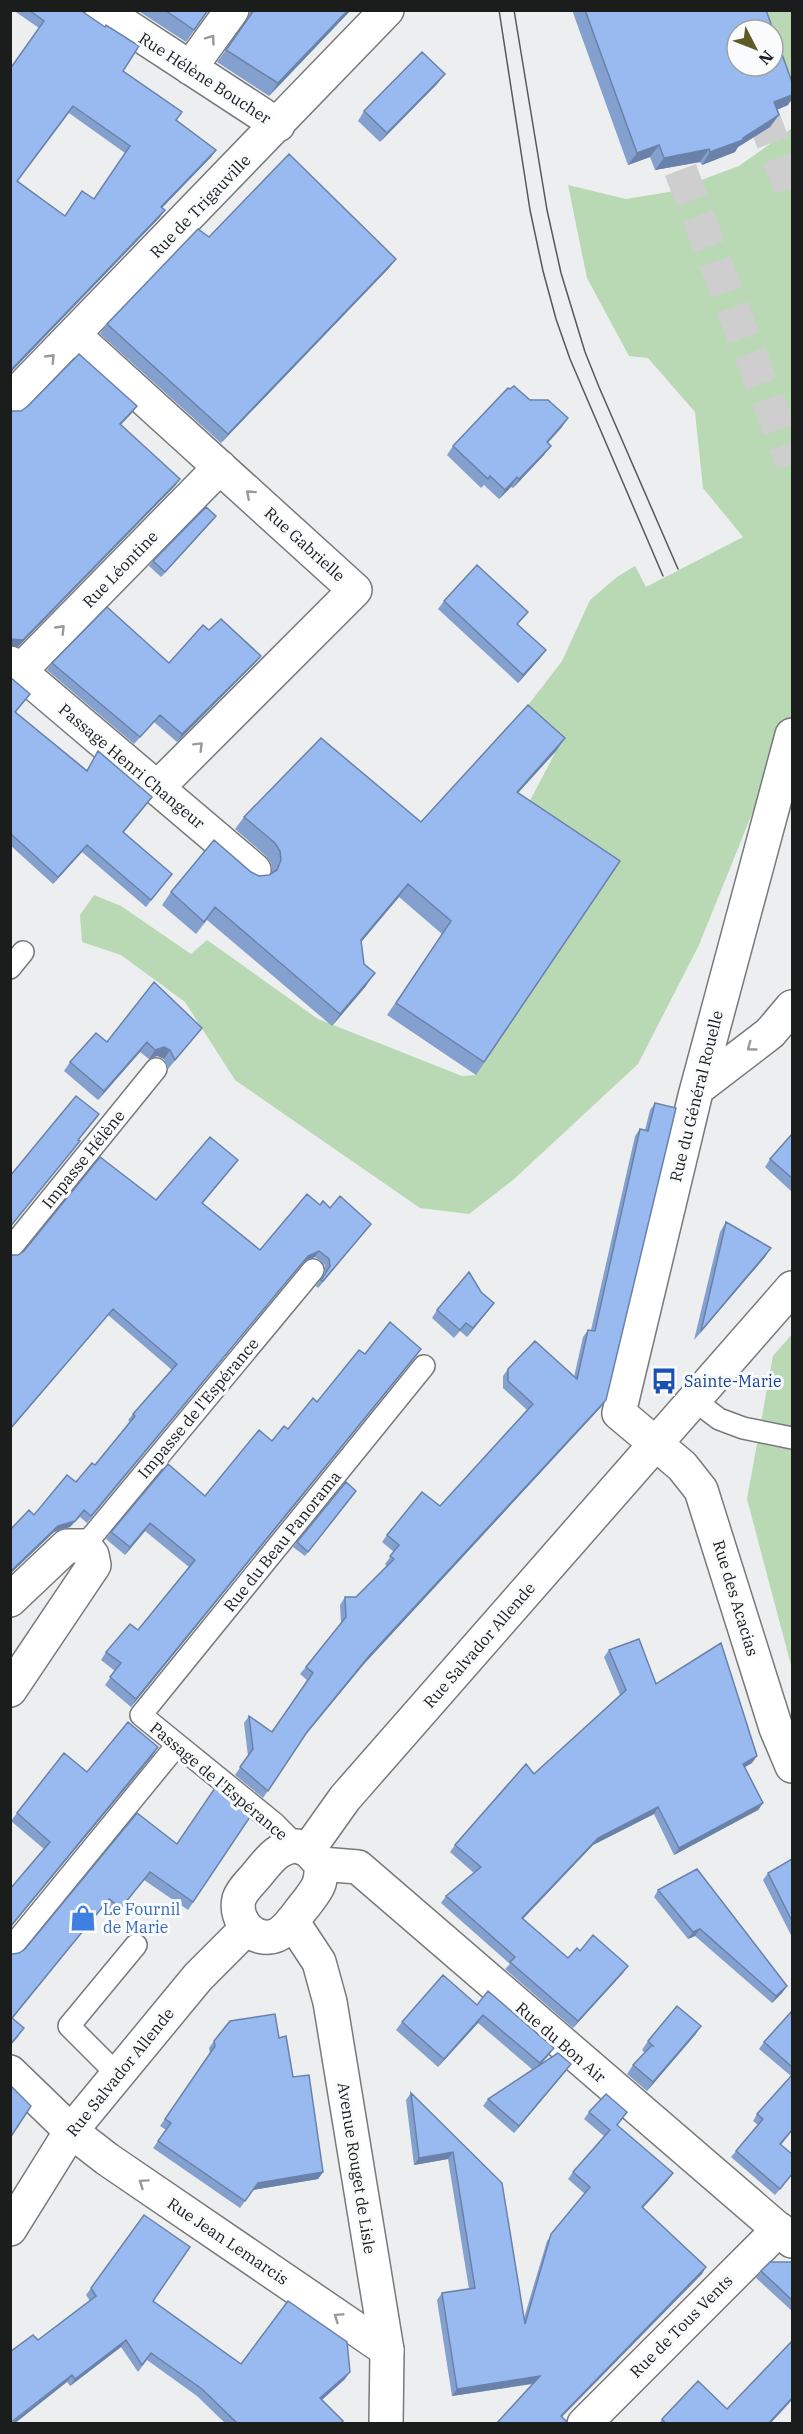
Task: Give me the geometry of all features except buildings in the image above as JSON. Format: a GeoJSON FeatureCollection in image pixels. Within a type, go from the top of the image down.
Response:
{"type":"FeatureCollection","features":[{"type":"Feature","properties":{"kind":"street","name":"Rue Hélène Boucher"},"geometry":{"type":"LineString","coordinates":[[102,10],[278,125]]}},
{"type":"Feature","properties":{"kind":"street"},"geometry":{"type":"LineString","coordinates":[[190,68],[231,10]]}},
{"type":"Feature","properties":{"kind":"street","name":"Rue de Trigauville"},"geometry":{"type":"LineString","coordinates":[[10,400],[387,10]]}},
{"type":"Feature","properties":{"kind":"street","name":"Rue Gabrielle"},"geometry":{"type":"LineString","coordinates":[[74,335],[355,590],[157,788]]}},
{"type":"Feature","properties":{"kind":"street","name":"Rue Léontine"},"geometry":{"type":"LineString","coordinates":[[15,667],[220,467]]}},
{"type":"Feature","properties":{"kind":"street","name":"Passage Henri Changeur"},"geometry":{"type":"LineString","coordinates":[[15,667],[254,870]]}},
{"type":"Feature","properties":{"kind":"street","name":"Rue du Général Rouelle"},"geometry":{"type":"LineString","coordinates":[[656,1444],[619,1413],[697,1089],[792,735]]}},
{"type":"Feature","properties":{"kind":"street"},"geometry":{"type":"LineString","coordinates":[[697,1089],[770,1033],[792,1007]]}},
{"type":"Feature","properties":{"kind":"street","name":"Rue Salvador Allende"},"geometry":{"type":"LineString","coordinates":[[309,1854],[345,1798],[792,1288]]}},
{"type":"Feature","properties":{"kind":"street","name":"Rue des Acacias"},"geometry":{"type":"LineString","coordinates":[[656,1444],[682,1466],[701,1490],[776,1728],[792,1766]]}},
{"type":"Feature","properties":{"kind":"street"},"geometry":{"type":"LineString","coordinates":[[10,1600],[67,1546],[84,1546],[92,1555],[94,1565],[10,1690]]}},
{"type":"Feature","properties":{"kind":"street"},"geometry":{"type":"LineString","coordinates":[[288,1847],[309,1854],[320,1887],[292,1921],[277,1935],[255,1934],[246,1929],[238,1912],[242,1892],[278,1851],[288,1847]]}},
{"type":"Feature","properties":{"kind":"street","name":"Rue du Bon Air"},"geometry":{"type":"LineString","coordinates":[[309,1854],[358,1867],[786,2235]]}},
{"type":"Feature","properties":{"kind":"street","name":"Avenue Rouget de Lisle"},"geometry":{"type":"LineString","coordinates":[[292,1921],[318,1962],[330,2002],[387,2350],[386,2424]]}},
{"type":"Feature","properties":{"kind":"street","name":"Rue Salvador Allende"},"geometry":{"type":"LineString","coordinates":[[10,2229],[71,2131],[198,1977],[246,1929]]}},
{"type":"Feature","properties":{"kind":"street","name":"Rue Jean Lemarcis"},"geometry":{"type":"LineString","coordinates":[[10,2072],[71,2131],[107,2159],[387,2350]]}},
{"type":"Feature","properties":{"kind":"street","name":"Rue de Tous Vents"},"geometry":{"type":"LineString","coordinates":[[584,2424],[786,2235]]}},
{"type":"Feature","properties":{"kind":"lane","name":"Impasse Hélène"},"geometry":{"type":"LineString","coordinates":[[10,1249],[156,1069]]}},
{"type":"Feature","properties":{"kind":"lane","name":"Impasse de l'Espérance"},"geometry":{"type":"LineString","coordinates":[[84,1546],[312,1270]]}},
{"type":"Feature","properties":{"kind":"lane","name":"Rue du Beau Panorama"},"geometry":{"type":"LineString","coordinates":[[141,1716],[424,1366]]}},
{"type":"Feature","properties":{"kind":"lane"},"geometry":{"type":"LineString","coordinates":[[694,1400],[719,1419],[743,1428],[792,1438]]}},
{"type":"Feature","properties":{"kind":"lane","name":"Passage de l'Espérance"},"geometry":{"type":"LineString","coordinates":[[141,1716],[309,1854]]}},
{"type":"Feature","properties":{"kind":"lane"},"geometry":{"type":"LineString","coordinates":[[10,1949],[177,1744]]}},
{"type":"Feature","properties":{"kind":"lane"},"geometry":{"type":"LineString","coordinates":[[117,2074],[69,2026],[136,1945]]}},
{"type":"Feature","properties":{"kind":"green space"},"geometry":{"type":"Polygon","coordinates":[[[762,11],[792,11],[792,98],[785,73],[785,18],[766,18],[762,11]]]}},
{"type":"Feature","properties":{"kind":"green space"},"geometry":{"type":"Polygon","coordinates":[[[792,98],[792,740],[781,742],[699,945],[638,1064],[513,1180],[469,1214],[420,1208],[235,1080],[185,1002],[121,955],[82,942],[80,915],[94,895],[121,906],[191,954],[207,940],[318,1019],[462,1076],[476,1075],[523,814],[556,751],[519,717],[562,661],[590,600],[617,577],[635,566],[646,587],[743,537],[703,488],[695,412],[648,358],[629,356],[587,278],[568,185],[626,199],[669,192],[739,166],[791,129],[792,98]]]}},
{"type":"Feature","properties":{"kind":"green space"},"geometry":{"type":"Polygon","coordinates":[[[792,1334],[792,1669],[747,1499],[773,1356],[792,1334]]]}},
{"type":"Feature","properties":{"kind":"tunnel"},"geometry":{"type":"LineString","coordinates":[[749,78],[792,193]]}},
{"type":"Feature","properties":{"kind":"tunnel"},"geometry":{"type":"LineString","coordinates":[[663,124],[792,464]]}},
{"type":"Feature","properties":{"kind":"tram line"},"geometry":{"type":"LineString","coordinates":[[499,10],[530,210],[556,319],[570,359],[663,576]]}},
{"type":"Feature","properties":{"kind":"tram line"},"geometry":{"type":"LineString","coordinates":[[514,10],[547,210],[561,273],[585,352],[678,569]]}},
{"type":"Feature","properties":{"kind":"place","name":"Sainte-Marie"},"geometry":{"type":"Point","coordinates":[664,1381]}},
{"type":"Feature","properties":{"kind":"place","name":"Le Fournil de Marie"},"geometry":{"type":"Point","coordinates":[83,1918]}}]}
